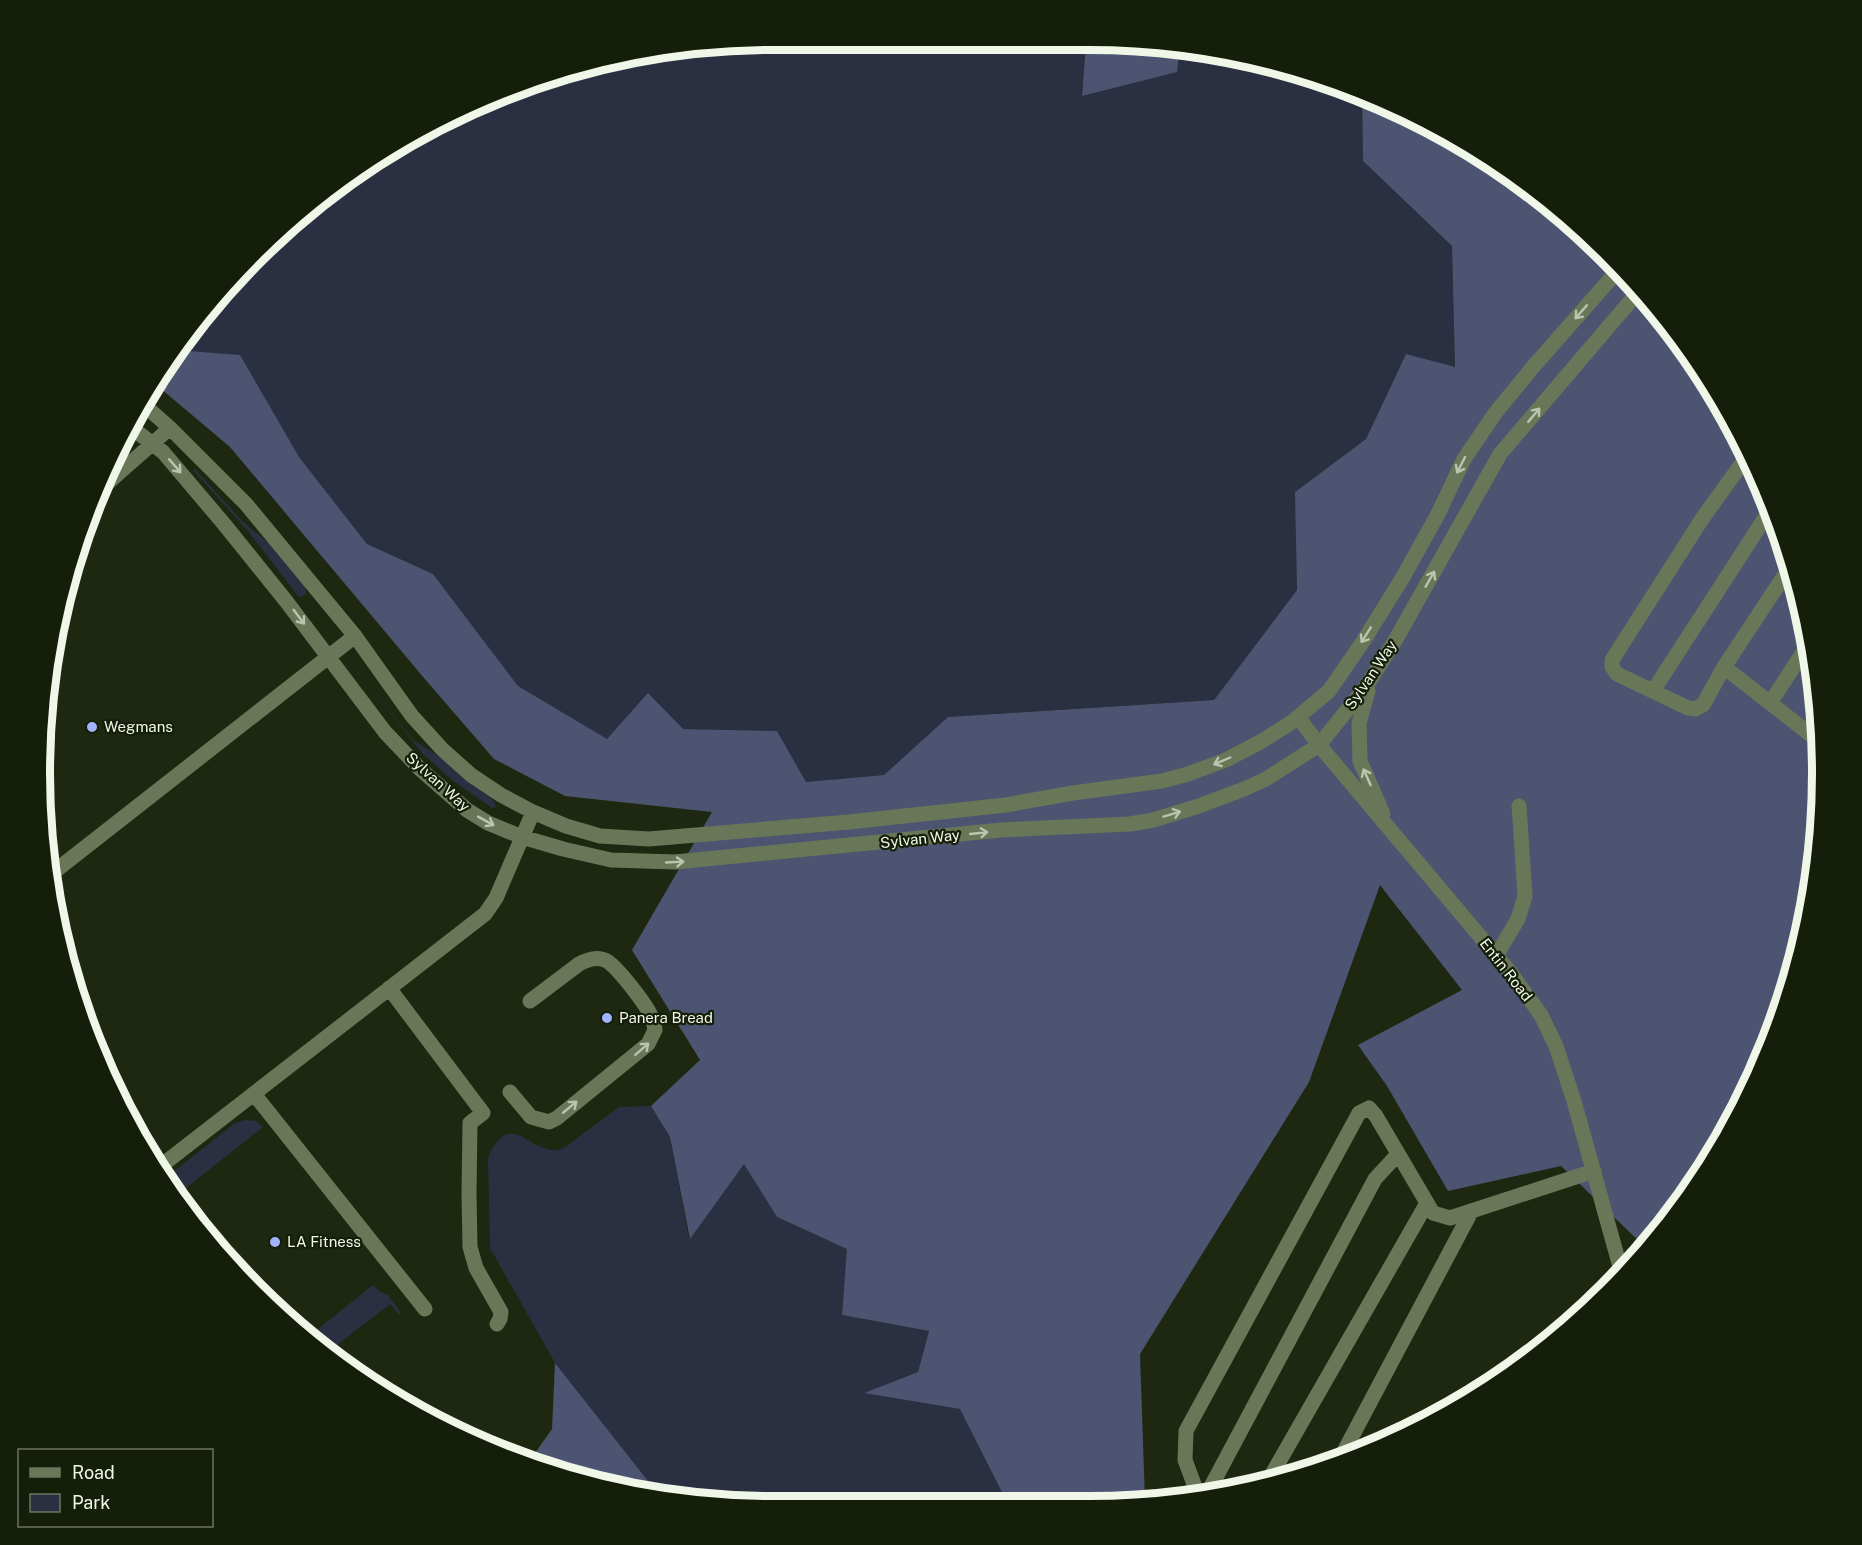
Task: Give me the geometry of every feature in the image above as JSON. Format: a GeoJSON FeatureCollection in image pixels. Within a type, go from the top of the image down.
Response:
{"type":"FeatureCollection","features":[{"type":"Feature","properties":{"kind":"street","name":"Sylvan Way"},"geometry":{"type":"LineString","coordinates":[[148,408],[246,504],[355,636],[412,716],[442,749],[471,775],[501,795],[532,812],[566,826],[600,836],[650,839],[828,824],[1006,805],[1073,792],[1162,782],[1226,760],[1262,741],[1298,717],[1329,691],[1364,640],[1438,514],[1464,459],[1496,412],[1614,275]]}},
{"type":"Feature","properties":{"kind":"street","name":"Sylvan Way"},"geometry":{"type":"LineString","coordinates":[[136,431],[163,453],[224,524],[385,732],[419,768],[467,810],[488,823],[522,837],[611,860],[675,862],[1002,830],[1130,824],[1153,820],[1199,806],[1255,784],[1319,745],[1365,688],[1396,639],[1500,454],[1634,297]]}},
{"type":"Feature","properties":{"kind":"street"},"geometry":{"type":"LineString","coordinates":[[112,479],[170,428]]}},
{"type":"Feature","properties":{"kind":"street"},"geometry":{"type":"LineString","coordinates":[[1742,463],[1702,519],[1612,660],[1612,668],[1617,674],[1688,708],[1695,709],[1703,705],[1724,667],[1785,575]]}},
{"type":"Feature","properties":{"kind":"street"},"geometry":{"type":"LineString","coordinates":[[1653,691],[1765,517]]}},
{"type":"Feature","properties":{"kind":"street"},"geometry":{"type":"LineString","coordinates":[[56,870],[355,636]]}},
{"type":"Feature","properties":{"kind":"street"},"geometry":{"type":"LineString","coordinates":[[1770,703],[1802,654]]}},
{"type":"Feature","properties":{"kind":"street"},"geometry":{"type":"LineString","coordinates":[[1724,667],[1770,703],[1811,729]]}},
{"type":"Feature","properties":{"kind":"street"},"geometry":{"type":"LineString","coordinates":[[1375,672],[1362,704],[1359,723],[1360,761],[1391,830]]}},
{"type":"Feature","properties":{"kind":"street","name":"Entin Road"},"geometry":{"type":"LineString","coordinates":[[1298,717],[1496,956],[1541,1015],[1556,1046],[1574,1101],[1619,1264]]}},
{"type":"Feature","properties":{"kind":"street"},"geometry":{"type":"LineString","coordinates":[[1496,956],[1518,919],[1525,896],[1519,806]]}},
{"type":"Feature","properties":{"kind":"street"},"geometry":{"type":"LineString","coordinates":[[164,1163],[485,914],[496,898],[532,812]]}},
{"type":"Feature","properties":{"kind":"street"},"geometry":{"type":"LineString","coordinates":[[828,824],[831,848]]}},
{"type":"Feature","properties":{"kind":"street"},"geometry":{"type":"LineString","coordinates":[[510,1092],[531,1117],[549,1122],[557,1118],[592,1080],[648,1044],[655,1030],[651,1014],[616,968],[599,958],[579,964],[530,1001]]}},
{"type":"Feature","properties":{"kind":"street"},"geometry":{"type":"LineString","coordinates":[[389,988],[483,1113],[470,1123],[470,1246],[476,1268],[501,1312],[497,1324]]}},
{"type":"Feature","properties":{"kind":"street"},"geometry":{"type":"LineString","coordinates":[[254,1094],[425,1309]]}},
{"type":"Feature","properties":{"kind":"street"},"geometry":{"type":"LineString","coordinates":[[1195,1487],[1185,1460],[1185,1431],[1359,1113],[1368,1108],[1376,1116],[1433,1213],[1450,1218],[1594,1171]]}},
{"type":"Feature","properties":{"kind":"street"},"geometry":{"type":"LineString","coordinates":[[1212,1485],[1375,1179],[1398,1154]]}},
{"type":"Feature","properties":{"kind":"street"},"geometry":{"type":"LineString","coordinates":[[1273,1472],[1427,1203]]}},
{"type":"Feature","properties":{"kind":"street"},"geometry":{"type":"LineString","coordinates":[[1346,1448],[1471,1212]]}},
{"type":"Feature","properties":{"kind":"green space"},"geometry":{"type":"Polygon","coordinates":[[[1086,50],[1082,96],[1176,72],[1178,55],[1231,63],[1277,74],[1362,104],[1363,161],[1452,246],[1455,368],[1406,354],[1366,439],[1296,491],[1297,590],[1214,700],[949,717],[884,775],[806,782],[777,731],[683,729],[607,740],[518,686],[433,574],[367,544],[299,457],[182,356],[229,296],[261,261],[332,199],[411,146],[453,124],[540,88],[631,63],[725,51],[1086,50]]]}},
{"type":"Feature","properties":{"kind":"green space"},"geometry":{"type":"Polygon","coordinates":[[[195,469],[241,520],[271,545],[306,588],[305,595],[298,596],[248,531],[193,470],[195,469]]]}},
{"type":"Feature","properties":{"kind":"green space"},"geometry":{"type":"Polygon","coordinates":[[[366,681],[413,740],[445,760],[488,794],[496,807],[492,808],[452,780],[421,752],[366,681]]]}},
{"type":"Feature","properties":{"kind":"green space"},"geometry":{"type":"Polygon","coordinates":[[[651,1106],[670,1137],[689,1238],[744,1163],[777,1217],[848,1249],[842,1315],[929,1331],[918,1372],[865,1393],[961,1409],[1004,1496],[772,1496],[725,1494],[651,1485],[555,1363],[490,1248],[488,1157],[496,1143],[504,1136],[512,1134],[545,1148],[554,1150],[564,1148],[619,1107],[651,1106]]]}},
{"type":"Feature","properties":{"kind":"green space"},"geometry":{"type":"Polygon","coordinates":[[[245,1120],[256,1121],[263,1127],[183,1191],[171,1174],[235,1123],[245,1120]]]}},
{"type":"Feature","properties":{"kind":"green space"},"geometry":{"type":"Polygon","coordinates":[[[373,1285],[388,1295],[401,1313],[399,1314],[390,1304],[334,1347],[315,1332],[373,1285]]]}},
{"type":"Feature","properties":{"kind":"shaded area"},"geometry":{"type":"Polygon","coordinates":[[[1086,50],[1137,51],[1179,55],[1177,72],[1082,96],[1086,50]]]}},
{"type":"Feature","properties":{"kind":"shaded area"},"geometry":{"type":"Polygon","coordinates":[[[1362,104],[1409,124],[1491,171],[1530,199],[1601,261],[1663,332],[1716,411],[1738,453],[1774,540],[1799,631],[1806,678],[1811,725],[1811,820],[1799,914],[1788,960],[1757,1049],[1716,1134],[1691,1174],[1639,1241],[1561,1166],[1448,1191],[1387,1086],[1358,1045],[1462,990],[1380,885],[1309,1082],[1140,1354],[1145,1493],[1004,1496],[960,1409],[864,1393],[918,1372],[929,1331],[842,1315],[847,1249],[777,1217],[744,1164],[690,1239],[670,1137],[651,1106],[700,1060],[632,950],[712,812],[565,796],[494,759],[230,447],[160,388],[185,351],[240,355],[299,457],[367,544],[433,574],[518,686],[607,739],[648,693],[683,729],[777,731],[806,782],[884,775],[948,717],[1214,700],[1297,590],[1295,492],[1366,439],[1406,354],[1455,367],[1452,246],[1363,161],[1362,104]]]}},
{"type":"Feature","properties":{"kind":"shaded area"},"geometry":{"type":"Polygon","coordinates":[[[555,1363],[651,1485],[585,1471],[534,1455],[552,1429],[555,1363]]]}},
{"type":"Feature","properties":{"kind":"place","name":"Wegmans"},"geometry":{"type":"Point","coordinates":[92,727]}},
{"type":"Feature","properties":{"kind":"place","name":"Panera Bread"},"geometry":{"type":"Point","coordinates":[607,1018]}},
{"type":"Feature","properties":{"kind":"place","name":"LA Fitness"},"geometry":{"type":"Point","coordinates":[275,1242]}}]}
